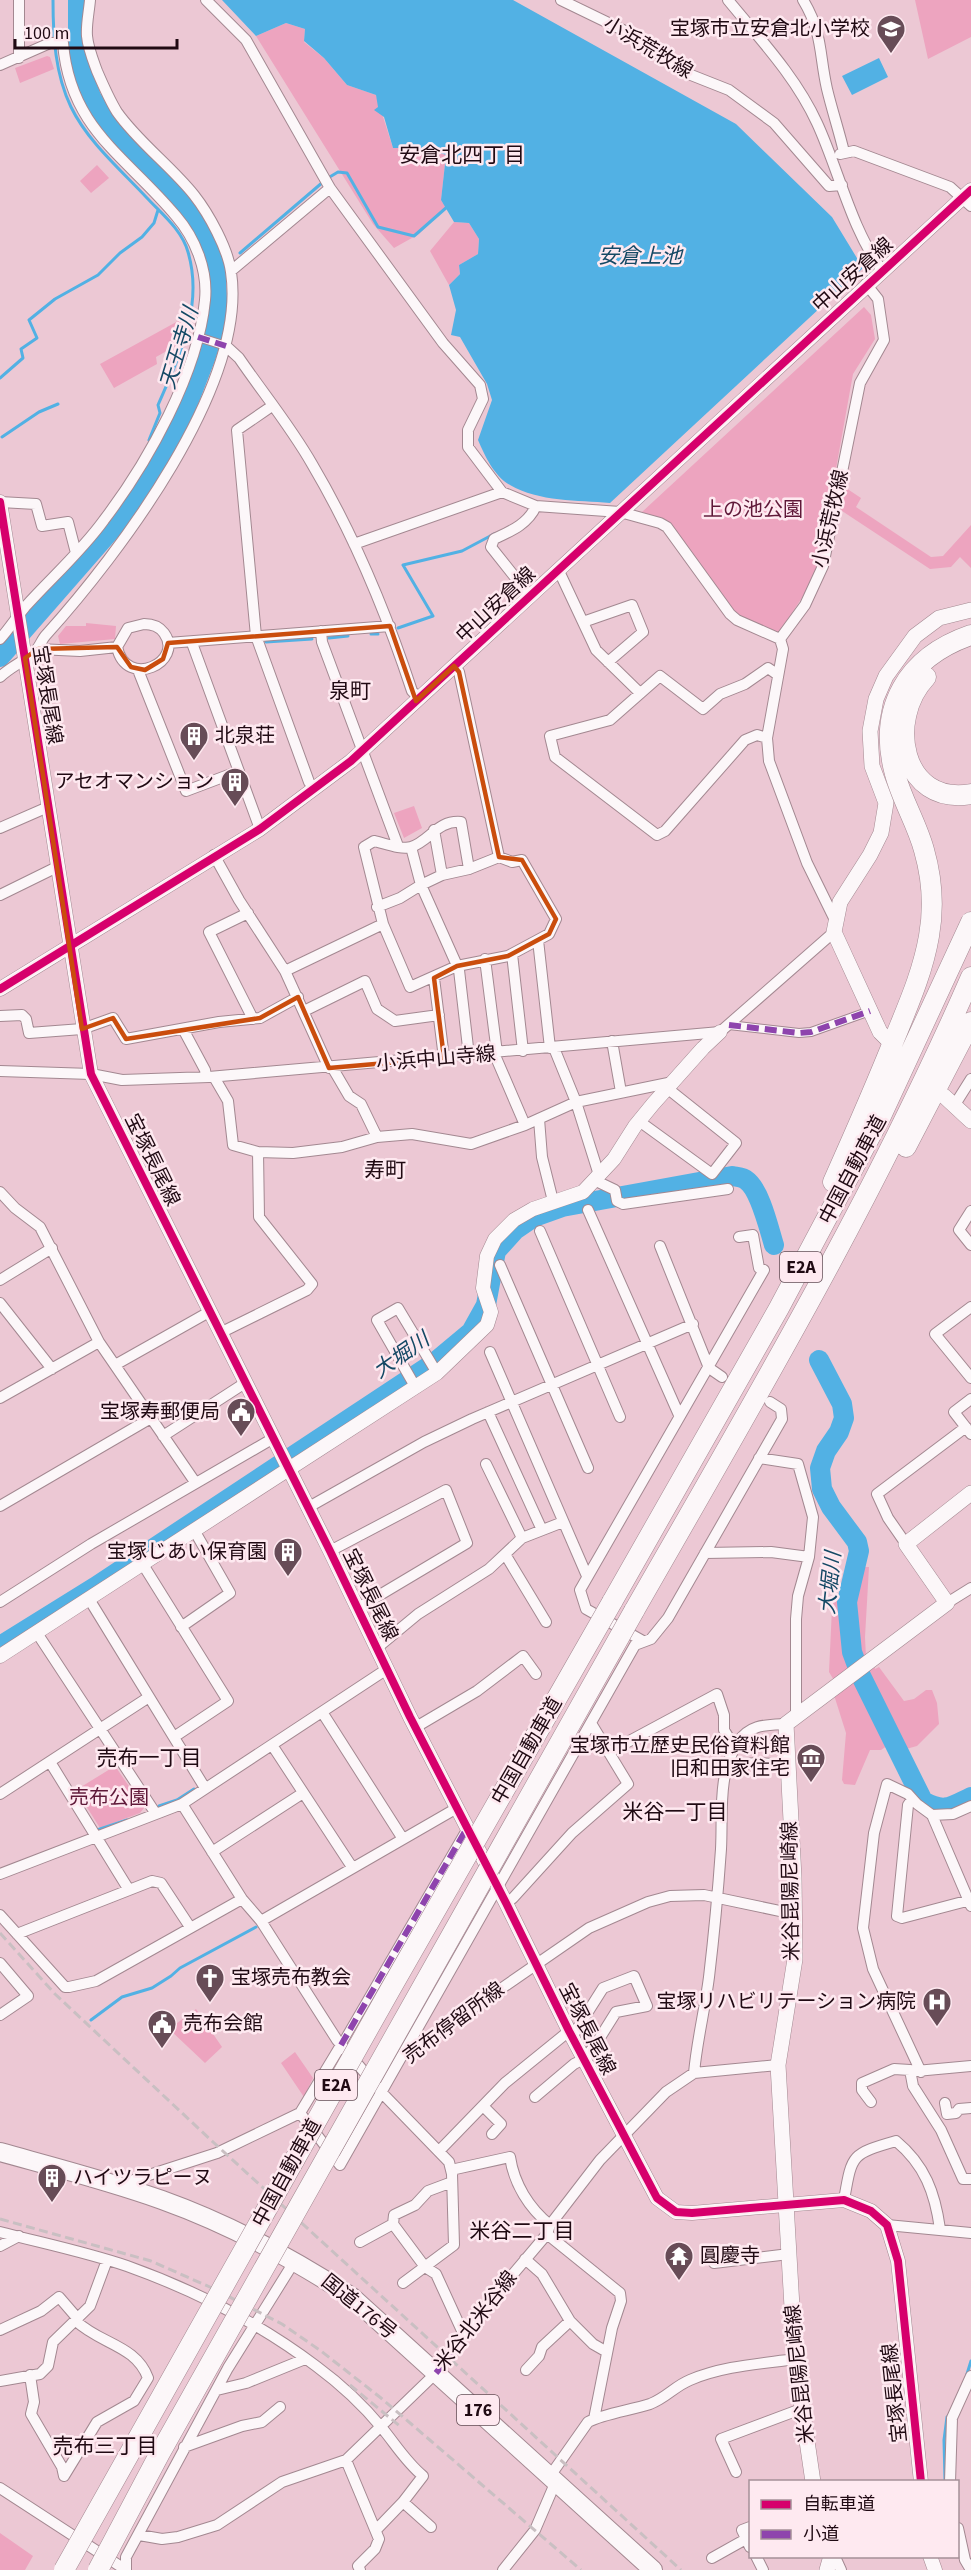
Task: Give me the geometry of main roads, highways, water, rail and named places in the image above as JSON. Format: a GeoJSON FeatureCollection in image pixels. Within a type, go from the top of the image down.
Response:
{"type":"FeatureCollection","features":[{"type":"Feature","properties":{"kind":"highway"},"geometry":{"type":"LineString","coordinates":[[779,1308],[863,1116],[920,974],[929,936],[931,888],[924,850],[895,776],[891,758],[890,721],[894,706],[906,681],[925,660],[949,644],[971,635]]}},
{"type":"Feature","properties":{"kind":"highway"},"geometry":{"type":"LineString","coordinates":[[971,649],[943,662],[921,682],[907,710],[903,742],[910,764],[921,781],[950,794],[971,794]]}},
{"type":"Feature","properties":{"kind":"highway","name":"中国自動車道"},"geometry":{"type":"LineString","coordinates":[[64,2570],[390,1990],[779,1308],[881,1116],[971,922]]}},
{"type":"Feature","properties":{"kind":"highway","name":"中国自動車道"},"geometry":{"type":"LineString","coordinates":[[98,2570],[165,2443],[633,1611],[771,1371],[902,1127],[971,977]]}},
{"type":"Feature","properties":{"kind":"highway"},"geometry":{"type":"LineString","coordinates":[[771,1371],[886,1182],[971,1022]]}},
{"type":"Feature","properties":{"kind":"highway","name":"国道176号"},"geometry":{"type":"LineString","coordinates":[[0,2152],[161,2200],[234,2230],[352,2297],[653,2570]]}},
{"type":"Feature","properties":{"kind":"main road"},"geometry":{"type":"LineString","coordinates":[[887,1039],[880,1032],[870,1011],[835,926],[840,902],[881,833],[886,803],[872,766],[870,731],[876,699],[886,675],[915,636],[939,618],[971,610]]}},
{"type":"Feature","properties":{"kind":"main road"},"geometry":{"type":"LineString","coordinates":[[949,1101],[971,1121]]}},
{"type":"Feature","properties":{"kind":"main road","name":"米谷昆陽尼崎線"},"geometry":{"type":"LineString","coordinates":[[813,2480],[795,2359],[778,2065],[795,1959],[794,1878],[788,1766],[791,1720],[947,1604],[906,1544],[971,1493]]}},
{"type":"Feature","properties":{"kind":"water","name":"安倉上池"},"geometry":{"type":"Polygon","coordinates":[[[222,0],[513,0],[736,124],[832,217],[863,268],[610,503],[559,499],[521,491],[499,476],[478,440],[492,400],[487,384],[460,337],[451,335],[456,310],[449,285],[460,274],[459,265],[478,254],[479,239],[469,223],[454,222],[441,200],[446,155],[429,149],[419,156],[405,148],[393,148],[384,117],[374,110],[378,107],[376,95],[347,85],[324,58],[304,41],[305,29],[286,23],[256,36],[222,0]]]}},
{"type":"Feature","properties":{"kind":"water"},"geometry":{"type":"Polygon","coordinates":[[[879,58],[888,77],[852,95],[842,76],[879,58]]]}},
{"type":"Feature","properties":{"kind":"waterway"},"geometry":{"type":"LineString","coordinates":[[53,0],[58,68],[71,107],[96,144],[176,229],[188,252],[193,292],[187,331],[158,405],[160,413],[149,440]]}},
{"type":"Feature","properties":{"kind":"waterway","name":"天王寺川"},"geometry":{"type":"LineString","coordinates":[[0,657],[118,522],[151,475],[181,421],[218,318],[215,259],[203,231],[180,200],[116,132],[92,99],[78,64],[78,0]]}},
{"type":"Feature","properties":{"kind":"waterway"},"geometry":{"type":"LineString","coordinates":[[328,178],[338,172],[347,173],[378,227],[414,236],[447,207]]}},
{"type":"Feature","properties":{"kind":"waterway"},"geometry":{"type":"LineString","coordinates":[[240,253],[323,182]]}},
{"type":"Feature","properties":{"kind":"waterway"},"geometry":{"type":"LineString","coordinates":[[0,378],[23,358],[21,349],[37,338],[29,320],[55,299],[98,275],[120,253],[142,237],[154,223],[158,210]]}},
{"type":"Feature","properties":{"kind":"waterway","name":"天王寺川"},"geometry":{"type":"LineString","coordinates":[[215,259],[220,258]]}},
{"type":"Feature","properties":{"kind":"waterway"},"geometry":{"type":"LineString","coordinates":[[2,437],[39,412],[58,404]]}},
{"type":"Feature","properties":{"kind":"waterway"},"geometry":{"type":"LineString","coordinates":[[398,628],[433,616],[403,565],[462,551],[494,534]]}},
{"type":"Feature","properties":{"kind":"waterway"},"geometry":{"type":"LineString","coordinates":[[371,634],[378,634]]}},
{"type":"Feature","properties":{"kind":"waterway"},"geometry":{"type":"LineString","coordinates":[[329,638],[348,636]]}},
{"type":"Feature","properties":{"kind":"waterway"},"geometry":{"type":"LineString","coordinates":[[266,642],[312,639]]}},
{"type":"Feature","properties":{"kind":"waterway","name":"大堀川"},"geometry":{"type":"LineString","coordinates":[[0,1646],[95,1587],[435,1362],[471,1332],[486,1305],[496,1251],[515,1230],[534,1217],[562,1207],[732,1176],[745,1179],[756,1192],[774,1245]]}},
{"type":"Feature","properties":{"kind":"waterway","name":"大堀川"},"geometry":{"type":"LineString","coordinates":[[819,1360],[842,1404],[844,1418],[839,1432],[826,1451],[820,1468],[822,1489],[831,1507],[857,1542],[859,1551],[847,1602],[852,1652],[861,1676],[923,1801],[942,1808],[958,1804],[971,1797]]}},
{"type":"Feature","properties":{"kind":"waterway"},"geometry":{"type":"LineString","coordinates":[[159,1806],[177,1800],[194,1789]]}},
{"type":"Feature","properties":{"kind":"waterway"},"geometry":{"type":"LineString","coordinates":[[97,1830],[127,1820]]}},
{"type":"Feature","properties":{"kind":"waterway"},"geometry":{"type":"LineString","coordinates":[[91,2020],[122,1997],[152,1988],[180,1968],[256,1927]]}},
{"type":"Feature","properties":{"kind":"waterway"},"geometry":{"type":"LineString","coordinates":[[967,2374],[971,2361]]}},
{"type":"Feature","properties":{"kind":"waterway"},"geometry":{"type":"LineString","coordinates":[[945,2480],[944,2440],[947,2417]]}},
{"type":"Feature","properties":{"kind":"railway"},"geometry":{"type":"LineString","coordinates":[[0,1933],[55,1994],[213,2142],[681,2570]]}},
{"type":"Feature","properties":{"kind":"railway"},"geometry":{"type":"LineString","coordinates":[[0,2219],[151,2261],[212,2288],[282,2324],[381,2398],[581,2570]]}},
{"type":"Feature","properties":{"kind":"railway"},"geometry":{"type":"LineString","coordinates":[[350,2385],[401,2427]]}},
{"type":"Feature","properties":{"kind":"place","name":"宝塚市立安倉北小学校"},"geometry":{"type":"Point","coordinates":[891,54]}},
{"type":"Feature","properties":{"kind":"place","name":"北泉荘"},"geometry":{"type":"Point","coordinates":[194,762]}},
{"type":"Feature","properties":{"kind":"place","name":"アセオマンション"},"geometry":{"type":"Point","coordinates":[235,808]}},
{"type":"Feature","properties":{"kind":"place","name":"宝塚寿郵便局"},"geometry":{"type":"Point","coordinates":[241,1438]}},
{"type":"Feature","properties":{"kind":"place","name":"宝塚じあい保育園"},"geometry":{"type":"Point","coordinates":[288,1578]}},
{"type":"Feature","properties":{"kind":"place","name":"宝塚市立歴史民俗資料館 旧和田家住宅"},"geometry":{"type":"Point","coordinates":[811,1784]}},
{"type":"Feature","properties":{"kind":"place","name":"宝塚売布教会"},"geometry":{"type":"Point","coordinates":[210,2004]}},
{"type":"Feature","properties":{"kind":"place","name":"宝塚リハビリテーション病院"},"geometry":{"type":"Point","coordinates":[937,2028]}},
{"type":"Feature","properties":{"kind":"place","name":"売布会館"},"geometry":{"type":"Point","coordinates":[162,2050]}},
{"type":"Feature","properties":{"kind":"place","name":"ハイツラピーヌ"},"geometry":{"type":"Point","coordinates":[52,2204]}},
{"type":"Feature","properties":{"kind":"place","name":"圓慶寺"},"geometry":{"type":"Point","coordinates":[679,2282]}},
{"type":"Feature","properties":{"kind":"district","name":"安倉北四丁目"},"geometry":{"type":"Point","coordinates":[462,155]}},
{"type":"Feature","properties":{"kind":"district","name":"泉町"},"geometry":{"type":"Point","coordinates":[350,691]}},
{"type":"Feature","properties":{"kind":"district","name":"寿町"},"geometry":{"type":"Point","coordinates":[385,1170]}},
{"type":"Feature","properties":{"kind":"district","name":"売布一丁目"},"geometry":{"type":"Point","coordinates":[149,1758]}},
{"type":"Feature","properties":{"kind":"district","name":"米谷一丁目"},"geometry":{"type":"Point","coordinates":[675,1812]}},
{"type":"Feature","properties":{"kind":"district","name":"米谷二丁目"},"geometry":{"type":"Point","coordinates":[522,2231]}},
{"type":"Feature","properties":{"kind":"district","name":"売布三丁目"},"geometry":{"type":"Point","coordinates":[105,2446]}},
{"type":"Feature","properties":{"kind":"park label","name":"上の池公園"},"geometry":{"type":"Point","coordinates":[753,510]}},
{"type":"Feature","properties":{"kind":"park label","name":"売布公園"},"geometry":{"type":"Point","coordinates":[109,1798]}}]}
